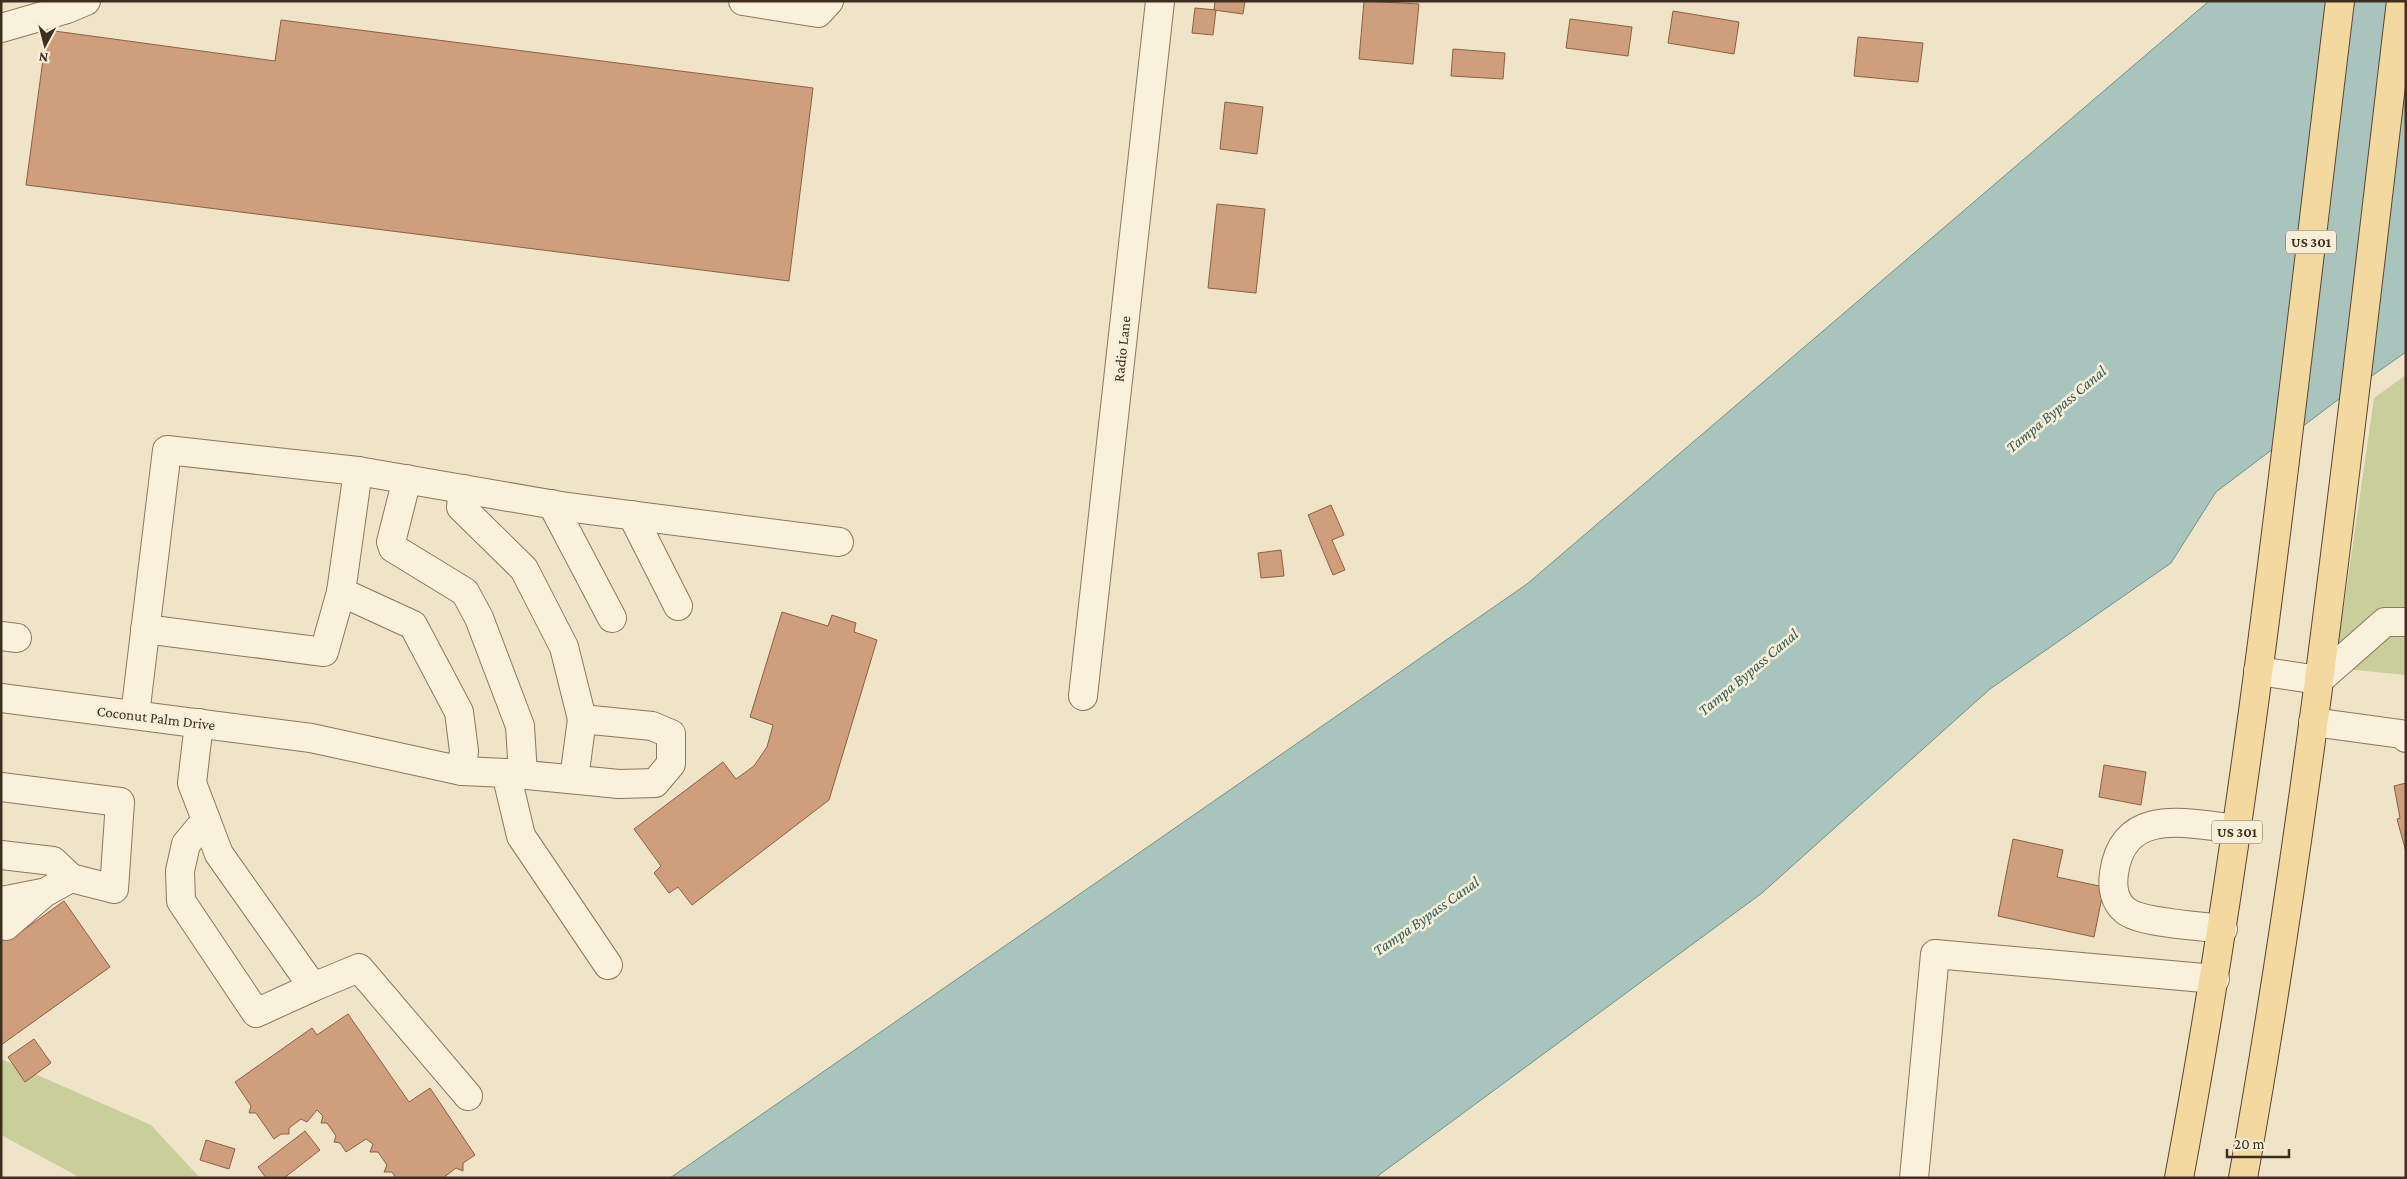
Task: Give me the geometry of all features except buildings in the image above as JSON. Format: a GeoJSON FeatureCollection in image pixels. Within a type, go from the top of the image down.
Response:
{"type":"FeatureCollection","features":[{"type":"Feature","properties":{"kind":"main road","name":"US 301"},"geometry":{"type":"LineString","coordinates":[[2179,1178],[2215,979],[2238,829],[2340,1]]}},
{"type":"Feature","properties":{"kind":"main road"},"geometry":{"type":"LineString","coordinates":[[2243,1178],[2273,996],[2319,680],[2401,1]]}},
{"type":"Feature","properties":{"kind":"street"},"geometry":{"type":"LineString","coordinates":[[1,28],[68,9],[86,1]]}},
{"type":"Feature","properties":{"kind":"street"},"geometry":{"type":"LineString","coordinates":[[743,1],[818,13],[829,1]]}},
{"type":"Feature","properties":{"kind":"street","name":"Radio Lane"},"geometry":{"type":"LineString","coordinates":[[1083,696],[1160,1]]}},
{"type":"Feature","properties":{"kind":"street"},"geometry":{"type":"LineString","coordinates":[[135,715],[168,450],[358,471],[552,504],[839,542]]}},
{"type":"Feature","properties":{"kind":"street"},"geometry":{"type":"LineString","coordinates":[[146,629],[324,652],[341,592],[358,471]]}},
{"type":"Feature","properties":{"kind":"street"},"geometry":{"type":"LineString","coordinates":[[407,479],[391,542],[393,548],[465,592],[479,618],[519,721],[515,774],[522,836],[608,965]]}},
{"type":"Feature","properties":{"kind":"street"},"geometry":{"type":"LineString","coordinates":[[463,489],[461,507],[524,569],[564,647],[582,719],[574,779]]}},
{"type":"Feature","properties":{"kind":"street"},"geometry":{"type":"LineString","coordinates":[[552,504],[612,618]]}},
{"type":"Feature","properties":{"kind":"street"},"geometry":{"type":"LineString","coordinates":[[632,515],[678,606]]}},
{"type":"Feature","properties":{"kind":"street"},"geometry":{"type":"LineString","coordinates":[[341,592],[413,625],[459,712],[464,751],[462,771]]}},
{"type":"Feature","properties":{"kind":"street"},"geometry":{"type":"LineString","coordinates":[[2258,671],[2319,680],[2385,622],[2406,622]]}},
{"type":"Feature","properties":{"kind":"street","name":"Coconut Palm Drive"},"geometry":{"type":"LineString","coordinates":[[1,698],[311,738],[462,771],[619,784],[655,783],[671,764],[671,734],[652,726],[582,719]]}},
{"type":"Feature","properties":{"kind":"street"},"geometry":{"type":"LineString","coordinates":[[2313,722],[2401,734],[2406,738]]}},
{"type":"Feature","properties":{"kind":"street"},"geometry":{"type":"LineString","coordinates":[[199,723],[192,783],[219,854],[313,987]]}},
{"type":"Feature","properties":{"kind":"street"},"geometry":{"type":"LineString","coordinates":[[1,786],[120,802],[114,889],[71,878],[53,861],[1,855]]}},
{"type":"Feature","properties":{"kind":"street"},"geometry":{"type":"LineString","coordinates":[[206,820],[186,844],[180,872],[181,901],[256,1014],[359,968],[468,1096]]}},
{"type":"Feature","properties":{"kind":"street"},"geometry":{"type":"LineString","coordinates":[[2223,929],[2146,918],[2126,911],[2115,897],[2114,874],[2121,850],[2130,837],[2144,827],[2175,821],[2238,829]]}},
{"type":"Feature","properties":{"kind":"street"},"geometry":{"type":"LineString","coordinates":[[4,914],[71,878]]}},
{"type":"Feature","properties":{"kind":"street"},"geometry":{"type":"LineString","coordinates":[[1914,1178],[1935,954],[2215,979]]}},
{"type":"Feature","properties":{"kind":"green space"},"geometry":{"type":"Polygon","coordinates":[[[2406,375],[2406,675],[2335,668],[2374,398],[2406,375]]]}},
{"type":"Feature","properties":{"kind":"green space"},"geometry":{"type":"Polygon","coordinates":[[[1,1059],[151,1125],[200,1178],[81,1178],[1,1135],[1,1059]]]}},
{"type":"Feature","properties":{"kind":"water","name":"Tampa Bypass Canal"},"geometry":{"type":"Polygon","coordinates":[[[2209,1],[2406,1],[2406,352],[2339,399],[2216,492],[2171,563],[1990,689],[1762,893],[1375,1178],[670,1178],[1527,584],[2209,1]]]}}]}
